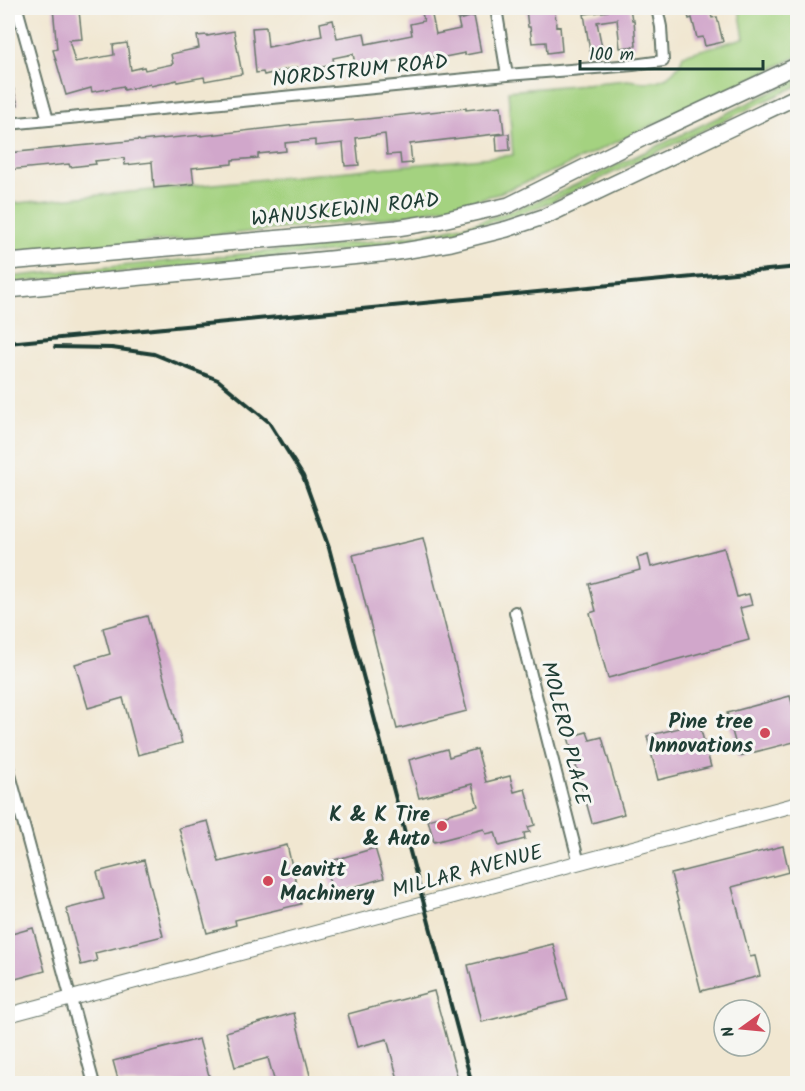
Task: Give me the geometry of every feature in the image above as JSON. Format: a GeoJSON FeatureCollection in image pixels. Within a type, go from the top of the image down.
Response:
{"type":"FeatureCollection","features":[{"type":"Feature","properties":{"kind":"main road","name":"WANUSKEWIN ROAD"},"geometry":{"type":"LineString","coordinates":[[8,262],[397,228],[509,205],[648,135],[798,65]]}},
{"type":"Feature","properties":{"kind":"main road"},"geometry":{"type":"LineString","coordinates":[[8,290],[391,253],[451,243],[507,229],[546,216],[798,96]]}},
{"type":"Feature","properties":{"kind":"street"},"geometry":{"type":"LineString","coordinates":[[18,8],[48,120]]}},
{"type":"Feature","properties":{"kind":"street"},"geometry":{"type":"LineString","coordinates":[[496,8],[507,75]]}},
{"type":"Feature","properties":{"kind":"street","name":"NORDSTRUM ROAD"},"geometry":{"type":"LineString","coordinates":[[8,124],[663,61],[661,27],[657,8]]}},
{"type":"Feature","properties":{"kind":"street","name":"MOLERO PLACE"},"geometry":{"type":"LineString","coordinates":[[515,612],[579,863]]}},
{"type":"Feature","properties":{"kind":"street"},"geometry":{"type":"LineString","coordinates":[[8,767],[94,1083]]}},
{"type":"Feature","properties":{"kind":"street","name":"MILLAR AVENUE"},"geometry":{"type":"LineString","coordinates":[[8,1015],[798,804]]}},
{"type":"Feature","properties":{"kind":"green space"},"geometry":{"type":"Polygon","coordinates":[[[739,8],[797,8],[797,57],[561,168],[494,195],[409,215],[8,256],[8,204],[513,155],[508,91],[627,80],[657,81],[673,72],[680,64],[683,55],[744,38],[739,8]]]}},
{"type":"Feature","properties":{"kind":"green space"},"geometry":{"type":"Polygon","coordinates":[[[797,80],[797,86],[551,202],[454,233],[416,241],[349,250],[8,283],[8,277],[384,240],[462,226],[498,216],[556,194],[797,80]]]}},
{"type":"Feature","properties":{"kind":"building"},"geometry":{"type":"Polygon","coordinates":[[[53,8],[77,8],[79,11],[82,39],[69,40],[75,62],[114,55],[113,45],[127,43],[131,70],[144,67],[145,70],[173,64],[171,54],[199,48],[197,36],[234,31],[242,74],[205,81],[204,77],[177,82],[177,80],[124,90],[123,86],[92,92],[91,88],[66,95],[53,50],[57,49],[53,8]]]}},
{"type":"Feature","properties":{"kind":"building"},"geometry":{"type":"Polygon","coordinates":[[[555,8],[556,27],[560,26],[562,51],[547,53],[546,42],[532,43],[526,9],[555,8]]]}},
{"type":"Feature","properties":{"kind":"building"},"geometry":{"type":"Polygon","coordinates":[[[607,8],[630,8],[632,20],[634,20],[636,46],[620,48],[617,19],[597,22],[602,48],[590,51],[584,14],[608,11],[607,8]]]}},
{"type":"Feature","properties":{"kind":"building"},"geometry":{"type":"Polygon","coordinates":[[[686,8],[709,8],[712,18],[717,17],[723,42],[705,46],[703,37],[697,38],[692,18],[689,19],[686,8]]]}},
{"type":"Feature","properties":{"kind":"building"},"geometry":{"type":"Polygon","coordinates":[[[431,11],[436,34],[460,29],[458,20],[474,16],[481,52],[435,59],[434,56],[401,60],[372,66],[371,61],[355,64],[353,54],[333,58],[334,65],[298,71],[297,67],[264,75],[263,72],[256,73],[252,28],[266,27],[268,47],[322,36],[320,23],[333,20],[337,38],[364,33],[366,44],[412,35],[410,24],[424,21],[422,13],[431,11]]]}},
{"type":"Feature","properties":{"kind":"building"},"geometry":{"type":"Polygon","coordinates":[[[10,76],[18,105],[8,108],[8,77],[10,76]]]}},
{"type":"Feature","properties":{"kind":"building"},"geometry":{"type":"Polygon","coordinates":[[[501,106],[504,133],[410,144],[412,163],[401,164],[400,154],[387,155],[385,134],[356,138],[359,165],[345,166],[343,143],[315,146],[315,140],[285,143],[286,151],[258,154],[258,158],[232,160],[232,164],[192,168],[194,184],[154,188],[152,162],[125,165],[124,158],[95,161],[96,164],[70,167],[69,164],[8,170],[8,153],[501,106]]]}},
{"type":"Feature","properties":{"kind":"building"},"geometry":{"type":"Polygon","coordinates":[[[509,134],[510,150],[497,151],[496,135],[509,134]]]}},
{"type":"Feature","properties":{"kind":"building"},"geometry":{"type":"Polygon","coordinates":[[[423,538],[467,711],[397,729],[353,555],[423,538]]]}},
{"type":"Feature","properties":{"kind":"building"},"geometry":{"type":"Polygon","coordinates":[[[724,548],[737,597],[749,594],[752,605],[740,608],[749,640],[608,678],[590,613],[596,611],[589,584],[640,570],[637,558],[648,555],[651,567],[724,548]]]}},
{"type":"Feature","properties":{"kind":"building"},"geometry":{"type":"Polygon","coordinates":[[[147,616],[182,743],[138,755],[123,698],[88,708],[75,664],[110,654],[103,628],[147,616]]]}},
{"type":"Feature","properties":{"kind":"building","name":"Pine tree Innovations"},"geometry":{"type":"Polygon","coordinates":[[[790,696],[798,725],[798,741],[739,756],[727,713],[790,696]]]}},
{"type":"Feature","properties":{"kind":"building"},"geometry":{"type":"Polygon","coordinates":[[[699,723],[711,767],[658,780],[647,736],[699,723]]]}},
{"type":"Feature","properties":{"kind":"building"},"geometry":{"type":"Polygon","coordinates":[[[587,732],[590,740],[602,737],[624,814],[592,823],[568,737],[587,732]]]}},
{"type":"Feature","properties":{"kind":"building"},"geometry":{"type":"Polygon","coordinates":[[[447,749],[449,757],[477,749],[486,782],[510,776],[514,792],[525,789],[535,825],[528,827],[530,832],[524,833],[525,839],[499,846],[495,832],[486,834],[484,829],[434,842],[428,820],[478,806],[472,784],[419,798],[409,760],[447,749]]]}},
{"type":"Feature","properties":{"kind":"building"},"geometry":{"type":"Polygon","coordinates":[[[208,821],[219,862],[287,845],[301,904],[235,920],[236,925],[207,933],[179,828],[208,821]]]}},
{"type":"Feature","properties":{"kind":"building"},"geometry":{"type":"Polygon","coordinates":[[[783,846],[789,872],[732,887],[750,957],[755,956],[760,976],[701,991],[671,874],[783,846]]]}},
{"type":"Feature","properties":{"kind":"building"},"geometry":{"type":"Polygon","coordinates":[[[375,848],[384,878],[333,893],[324,863],[375,848]]]}},
{"type":"Feature","properties":{"kind":"building"},"geometry":{"type":"Polygon","coordinates":[[[144,860],[163,936],[95,953],[97,961],[81,965],[66,909],[104,899],[97,872],[144,860]]]}},
{"type":"Feature","properties":{"kind":"building"},"geometry":{"type":"Polygon","coordinates":[[[33,928],[45,971],[8,981],[8,935],[33,928]]]}},
{"type":"Feature","properties":{"kind":"building"},"geometry":{"type":"Polygon","coordinates":[[[553,944],[568,1000],[482,1022],[468,965],[553,944]]]}},
{"type":"Feature","properties":{"kind":"building"},"geometry":{"type":"Polygon","coordinates":[[[434,991],[459,1083],[399,1083],[387,1039],[357,1047],[348,1014],[434,991]]]}},
{"type":"Feature","properties":{"kind":"building"},"geometry":{"type":"Polygon","coordinates":[[[294,1013],[312,1083],[275,1083],[268,1058],[235,1067],[226,1032],[294,1013]]]}},
{"type":"Feature","properties":{"kind":"building"},"geometry":{"type":"Polygon","coordinates":[[[199,1039],[211,1083],[119,1083],[113,1061],[199,1039]]]}},
{"type":"Feature","properties":{"kind":"railway"},"geometry":{"type":"LineString","coordinates":[[8,343],[798,267]]}},
{"type":"Feature","properties":{"kind":"railway"},"geometry":{"type":"LineString","coordinates":[[55,347],[112,348],[154,354],[218,380],[269,422],[303,476],[329,548],[472,1084]]}},
{"type":"Feature","properties":{"kind":"place","name":"Pine tree Innovations"},"geometry":{"type":"Point","coordinates":[765,733]}},
{"type":"Feature","properties":{"kind":"place","name":"K & K Tire & Auto"},"geometry":{"type":"Point","coordinates":[442,826]}},
{"type":"Feature","properties":{"kind":"place","name":"Leavitt Machinery"},"geometry":{"type":"Point","coordinates":[268,881]}}]}
